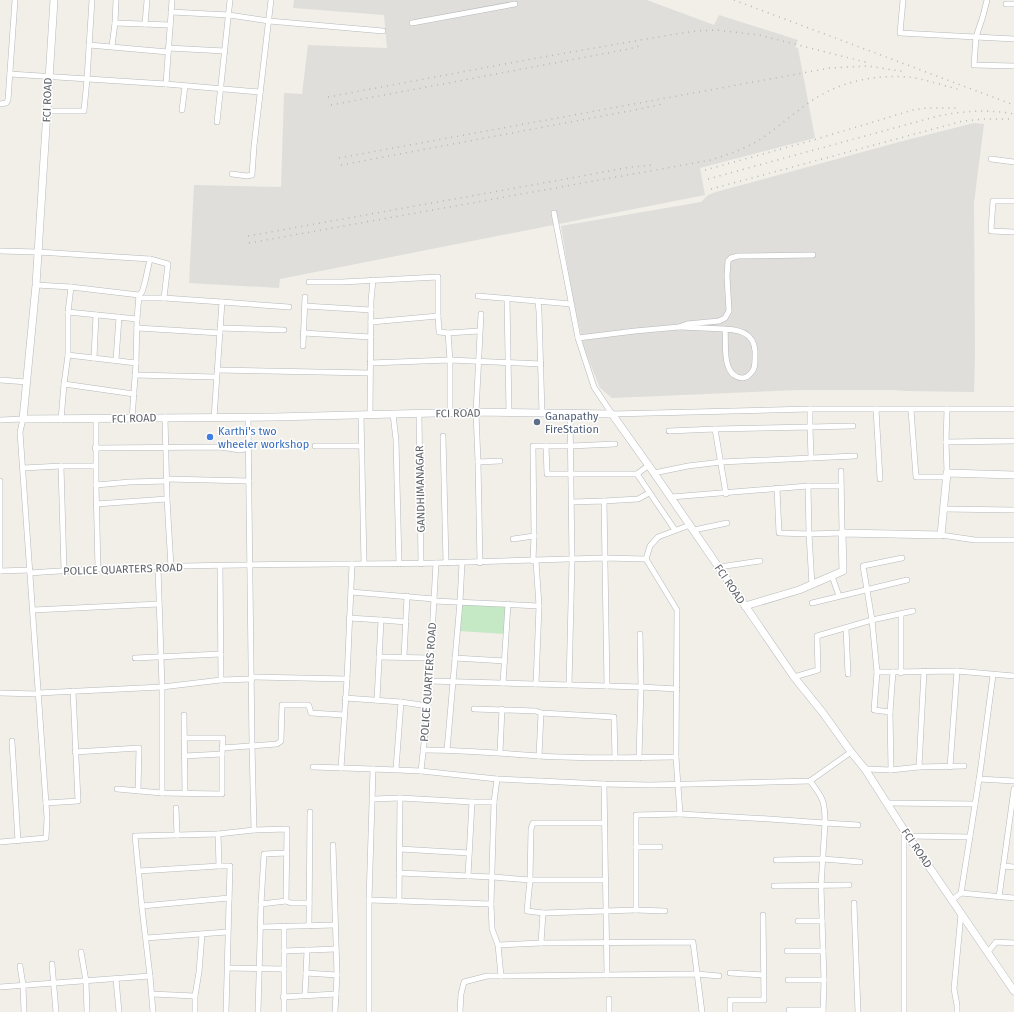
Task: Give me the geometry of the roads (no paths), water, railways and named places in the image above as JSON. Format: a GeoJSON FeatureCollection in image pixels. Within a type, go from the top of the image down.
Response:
{"type":"FeatureCollection","features":[{"type":"Feature","properties":{"kind":"street"},"geometry":{"type":"LineString","coordinates":[[0,104],[8,100],[15,0]]}},
{"type":"Feature","properties":{"kind":"street","name":"FCI ROAD"},"geometry":{"type":"LineString","coordinates":[[54,0],[36,285],[22,420],[450,414],[476,412],[612,414],[692,527],[794,677],[865,769],[904,830],[1014,991]]}},
{"type":"Feature","properties":{"kind":"street"},"geometry":{"type":"LineString","coordinates":[[48,111],[84,111],[92,0]]}},
{"type":"Feature","properties":{"kind":"street"},"geometry":{"type":"LineString","coordinates":[[112,46],[116,0]]}},
{"type":"Feature","properties":{"kind":"street"},"geometry":{"type":"LineString","coordinates":[[146,24],[148,0]]}},
{"type":"Feature","properties":{"kind":"street"},"geometry":{"type":"LineString","coordinates":[[166,84],[172,0]]}},
{"type":"Feature","properties":{"kind":"street"},"geometry":{"type":"LineString","coordinates":[[217,122],[230,0]]}},
{"type":"Feature","properties":{"kind":"street"},"geometry":{"type":"LineString","coordinates":[[232,174],[247,176],[252,175],[271,0]]}},
{"type":"Feature","properties":{"kind":"street"},"geometry":{"type":"LineString","coordinates":[[903,0],[900,32],[1014,39]]}},
{"type":"Feature","properties":{"kind":"street"},"geometry":{"type":"LineString","coordinates":[[987,0],[976,37],[974,65],[1014,66]]}},
{"type":"Feature","properties":{"kind":"street"},"geometry":{"type":"LineString","coordinates":[[412,23],[515,4]]}},
{"type":"Feature","properties":{"kind":"street"},"geometry":{"type":"LineString","coordinates":[[1006,4],[1014,4]]}},
{"type":"Feature","properties":{"kind":"street"},"geometry":{"type":"LineString","coordinates":[[171,12],[229,15],[269,21],[383,32]]}},
{"type":"Feature","properties":{"kind":"street"},"geometry":{"type":"LineString","coordinates":[[115,23],[170,26]]}},
{"type":"Feature","properties":{"kind":"street"},"geometry":{"type":"LineString","coordinates":[[89,45],[168,50],[225,51]]}},
{"type":"Feature","properties":{"kind":"street"},"geometry":{"type":"LineString","coordinates":[[10,74],[166,84],[260,92]]}},
{"type":"Feature","properties":{"kind":"street"},"geometry":{"type":"LineString","coordinates":[[182,110],[185,86]]}},
{"type":"Feature","properties":{"kind":"street"},"geometry":{"type":"LineString","coordinates":[[991,159],[1014,162]]}},
{"type":"Feature","properties":{"kind":"street"},"geometry":{"type":"LineString","coordinates":[[1014,201],[993,201],[991,230],[1014,232]]}},
{"type":"Feature","properties":{"kind":"street"},"geometry":{"type":"LineString","coordinates":[[554,213],[578,338],[594,387],[612,414],[810,409],[1014,409]]}},
{"type":"Feature","properties":{"kind":"street"},"geometry":{"type":"LineString","coordinates":[[0,251],[150,259],[168,264],[164,298]]}},
{"type":"Feature","properties":{"kind":"street"},"geometry":{"type":"LineString","coordinates":[[679,327],[687,324],[719,321],[728,315],[727,276],[728,261],[731,258],[738,256],[813,255]]}},
{"type":"Feature","properties":{"kind":"street"},"geometry":{"type":"LineString","coordinates":[[132,419],[139,296],[146,282],[150,259]]}},
{"type":"Feature","properties":{"kind":"street"},"geometry":{"type":"LineString","coordinates":[[309,282],[438,276],[438,316],[440,332],[448,333],[479,331]]}},
{"type":"Feature","properties":{"kind":"street"},"geometry":{"type":"LineString","coordinates":[[370,415],[370,337],[373,280]]}},
{"type":"Feature","properties":{"kind":"street"},"geometry":{"type":"LineString","coordinates":[[36,285],[71,287],[139,296],[289,307]]}},
{"type":"Feature","properties":{"kind":"street"},"geometry":{"type":"LineString","coordinates":[[61,420],[68,354],[68,312],[71,287]]}},
{"type":"Feature","properties":{"kind":"street"},"geometry":{"type":"LineString","coordinates":[[478,296],[571,304]]}},
{"type":"Feature","properties":{"kind":"street"},"geometry":{"type":"LineString","coordinates":[[303,346],[305,297]]}},
{"type":"Feature","properties":{"kind":"street"},"geometry":{"type":"LineString","coordinates":[[507,298],[509,413]]}},
{"type":"Feature","properties":{"kind":"street"},"geometry":{"type":"LineString","coordinates":[[538,301],[542,413]]}},
{"type":"Feature","properties":{"kind":"street"},"geometry":{"type":"LineString","coordinates":[[214,418],[222,302]]}},
{"type":"Feature","properties":{"kind":"street"},"geometry":{"type":"LineString","coordinates":[[305,306],[371,310]]}},
{"type":"Feature","properties":{"kind":"street"},"geometry":{"type":"LineString","coordinates":[[68,312],[137,319]]}},
{"type":"Feature","properties":{"kind":"street"},"geometry":{"type":"LineString","coordinates":[[480,314],[476,412],[480,563]]}},
{"type":"Feature","properties":{"kind":"street"},"geometry":{"type":"LineString","coordinates":[[94,358],[96,315]]}},
{"type":"Feature","properties":{"kind":"street"},"geometry":{"type":"LineString","coordinates":[[371,322],[438,316]]}},
{"type":"Feature","properties":{"kind":"street"},"geometry":{"type":"LineString","coordinates":[[116,360],[119,317]]}},
{"type":"Feature","properties":{"kind":"street"},"geometry":{"type":"LineString","coordinates":[[578,338],[679,327],[725,329],[740,331],[748,334],[754,345],[755,367],[752,373],[747,377],[735,377],[727,365],[725,329]]}},
{"type":"Feature","properties":{"kind":"street"},"geometry":{"type":"LineString","coordinates":[[137,328],[284,330]]}},
{"type":"Feature","properties":{"kind":"street"},"geometry":{"type":"LineString","coordinates":[[303,333],[370,337]]}},
{"type":"Feature","properties":{"kind":"street"},"geometry":{"type":"LineString","coordinates":[[448,333],[450,360],[450,414]]}},
{"type":"Feature","properties":{"kind":"street"},"geometry":{"type":"LineString","coordinates":[[68,354],[136,362]]}},
{"type":"Feature","properties":{"kind":"street"},"geometry":{"type":"LineString","coordinates":[[370,363],[450,360],[541,364]]}},
{"type":"Feature","properties":{"kind":"street"},"geometry":{"type":"LineString","coordinates":[[217,370],[370,373]]}},
{"type":"Feature","properties":{"kind":"street"},"geometry":{"type":"LineString","coordinates":[[135,375],[216,377]]}},
{"type":"Feature","properties":{"kind":"street"},"geometry":{"type":"LineString","coordinates":[[0,380],[27,382]]}},
{"type":"Feature","properties":{"kind":"street"},"geometry":{"type":"LineString","coordinates":[[64,384],[134,394]]}},
{"type":"Feature","properties":{"kind":"street"},"geometry":{"type":"LineString","coordinates":[[810,409],[811,458]]}},
{"type":"Feature","properties":{"kind":"street"},"geometry":{"type":"LineString","coordinates":[[876,409],[880,479]]}},
{"type":"Feature","properties":{"kind":"street"},"geometry":{"type":"LineString","coordinates":[[911,410],[916,477],[946,475],[1014,475]]}},
{"type":"Feature","properties":{"kind":"street"},"geometry":{"type":"LineString","coordinates":[[942,535],[946,475],[947,410]]}},
{"type":"Feature","properties":{"kind":"street"},"geometry":{"type":"LineString","coordinates":[[393,414],[396,440],[399,564]]}},
{"type":"Feature","properties":{"kind":"street","name":"GANDHIMANAGAR"},"geometry":{"type":"LineString","coordinates":[[419,414],[421,564]]}},
{"type":"Feature","properties":{"kind":"street"},"geometry":{"type":"LineString","coordinates":[[569,685],[572,560],[570,414]]}},
{"type":"Feature","properties":{"kind":"street"},"geometry":{"type":"LineString","coordinates":[[361,415],[364,564]]}},
{"type":"Feature","properties":{"kind":"street"},"geometry":{"type":"LineString","coordinates":[[248,417],[254,830]]}},
{"type":"Feature","properties":{"kind":"street"},"geometry":{"type":"LineString","coordinates":[[166,418],[170,567]]}},
{"type":"Feature","properties":{"kind":"street"},"geometry":{"type":"LineString","coordinates":[[96,419],[95,448],[98,569]]}},
{"type":"Feature","properties":{"kind":"street"},"geometry":{"type":"LineString","coordinates":[[0,420],[22,420],[20,432],[47,818],[46,838],[0,842]]}},
{"type":"Feature","properties":{"kind":"street"},"geometry":{"type":"LineString","coordinates":[[669,431],[853,426]]}},
{"type":"Feature","properties":{"kind":"street"},"geometry":{"type":"LineString","coordinates":[[715,429],[726,494]]}},
{"type":"Feature","properties":{"kind":"street"},"geometry":{"type":"LineString","coordinates":[[443,436],[446,563]]}},
{"type":"Feature","properties":{"kind":"street"},"geometry":{"type":"LineString","coordinates":[[946,442],[1014,441]]}},
{"type":"Feature","properties":{"kind":"street"},"geometry":{"type":"LineString","coordinates":[[536,684],[538,606],[534,536],[533,446],[615,444]]}},
{"type":"Feature","properties":{"kind":"street"},"geometry":{"type":"LineString","coordinates":[[315,446],[361,446]]}},
{"type":"Feature","properties":{"kind":"street"},"geometry":{"type":"LineString","coordinates":[[546,446],[547,474],[637,474],[649,466]]}},
{"type":"Feature","properties":{"kind":"street"},"geometry":{"type":"LineString","coordinates":[[95,448],[220,447],[240,450],[249,448]]}},
{"type":"Feature","properties":{"kind":"street"},"geometry":{"type":"LineString","coordinates":[[654,473],[688,466],[721,462],[855,456]]}},
{"type":"Feature","properties":{"kind":"street"},"geometry":{"type":"LineString","coordinates":[[478,462],[500,461]]}},
{"type":"Feature","properties":{"kind":"street"},"geometry":{"type":"LineString","coordinates":[[61,466],[64,570]]}},
{"type":"Feature","properties":{"kind":"street"},"geometry":{"type":"LineString","coordinates":[[23,468],[96,466]]}},
{"type":"Feature","properties":{"kind":"street"},"geometry":{"type":"LineString","coordinates":[[745,606],[799,590],[843,571],[841,471]]}},
{"type":"Feature","properties":{"kind":"street"},"geometry":{"type":"LineString","coordinates":[[637,474],[675,530]]}},
{"type":"Feature","properties":{"kind":"street"},"geometry":{"type":"LineString","coordinates":[[96,485],[167,480],[249,481]]}},
{"type":"Feature","properties":{"kind":"street"},"geometry":{"type":"LineString","coordinates":[[0,481],[0,571]]}},
{"type":"Feature","properties":{"kind":"street"},"geometry":{"type":"LineString","coordinates":[[808,486],[812,585]]}},
{"type":"Feature","properties":{"kind":"street"},"geometry":{"type":"LineString","coordinates":[[671,497],[726,494],[776,488],[842,486]]}},
{"type":"Feature","properties":{"kind":"street"},"geometry":{"type":"LineString","coordinates":[[776,488],[779,533],[942,535],[975,540],[1014,540]]}},
{"type":"Feature","properties":{"kind":"street"},"geometry":{"type":"LineString","coordinates":[[572,502],[638,499],[649,493]]}},
{"type":"Feature","properties":{"kind":"street"},"geometry":{"type":"LineString","coordinates":[[96,504],[167,499]]}},
{"type":"Feature","properties":{"kind":"street"},"geometry":{"type":"LineString","coordinates":[[604,501],[607,686]]}},
{"type":"Feature","properties":{"kind":"street"},"geometry":{"type":"LineString","coordinates":[[944,510],[1014,510]]}},
{"type":"Feature","properties":{"kind":"street"},"geometry":{"type":"LineString","coordinates":[[680,814],[676,757],[677,610],[646,559],[650,546],[658,537],[675,530],[727,523]]}},
{"type":"Feature","properties":{"kind":"street"},"geometry":{"type":"LineString","coordinates":[[513,539],[534,536]]}},
{"type":"Feature","properties":{"kind":"street"},"geometry":{"type":"LineString","coordinates":[[436,563],[480,563],[604,558],[646,559]]}},
{"type":"Feature","properties":{"kind":"street"},"geometry":{"type":"LineString","coordinates":[[890,712],[874,710],[876,672],[872,620],[863,566],[902,558]]}},
{"type":"Feature","properties":{"kind":"street"},"geometry":{"type":"LineString","coordinates":[[719,567],[760,561]]}},
{"type":"Feature","properties":{"kind":"street","name":"POLICE QUARTERS ROAD"},"geometry":{"type":"LineString","coordinates":[[0,571],[436,563],[428,706],[421,771]]}},
{"type":"Feature","properties":{"kind":"street"},"geometry":{"type":"LineString","coordinates":[[447,750],[462,563]]}},
{"type":"Feature","properties":{"kind":"street"},"geometry":{"type":"LineString","coordinates":[[340,768],[347,679],[352,564]]}},
{"type":"Feature","properties":{"kind":"street"},"geometry":{"type":"LineString","coordinates":[[220,566],[221,680]]}},
{"type":"Feature","properties":{"kind":"street"},"geometry":{"type":"LineString","coordinates":[[158,567],[162,687],[162,793]]}},
{"type":"Feature","properties":{"kind":"street"},"geometry":{"type":"LineString","coordinates":[[832,576],[838,596]]}},
{"type":"Feature","properties":{"kind":"street"},"geometry":{"type":"LineString","coordinates":[[812,603],[907,580]]}},
{"type":"Feature","properties":{"kind":"street"},"geometry":{"type":"LineString","coordinates":[[351,592],[460,602],[538,606]]}},
{"type":"Feature","properties":{"kind":"street"},"geometry":{"type":"LineString","coordinates":[[404,657],[407,596]]}},
{"type":"Feature","properties":{"kind":"street"},"geometry":{"type":"LineString","coordinates":[[33,610],[159,604]]}},
{"type":"Feature","properties":{"kind":"street"},"geometry":{"type":"LineString","coordinates":[[503,683],[508,604]]}},
{"type":"Feature","properties":{"kind":"street"},"geometry":{"type":"LineString","coordinates":[[794,677],[818,670],[817,636],[872,620],[913,611]]}},
{"type":"Feature","properties":{"kind":"street"},"geometry":{"type":"LineString","coordinates":[[901,614],[901,673]]}},
{"type":"Feature","properties":{"kind":"street"},"geometry":{"type":"LineString","coordinates":[[349,618],[406,622]]}},
{"type":"Feature","properties":{"kind":"street"},"geometry":{"type":"LineString","coordinates":[[378,700],[381,620]]}},
{"type":"Feature","properties":{"kind":"street"},"geometry":{"type":"LineString","coordinates":[[846,628],[848,674]]}},
{"type":"Feature","properties":{"kind":"street"},"geometry":{"type":"LineString","coordinates":[[640,634],[640,758]]}},
{"type":"Feature","properties":{"kind":"street"},"geometry":{"type":"LineString","coordinates":[[136,658],[221,654]]}},
{"type":"Feature","properties":{"kind":"street"},"geometry":{"type":"LineString","coordinates":[[379,657],[431,658]]}},
{"type":"Feature","properties":{"kind":"street"},"geometry":{"type":"LineString","coordinates":[[455,658],[505,661]]}},
{"type":"Feature","properties":{"kind":"street"},"geometry":{"type":"LineString","coordinates":[[919,767],[924,671]]}},
{"type":"Feature","properties":{"kind":"street"},"geometry":{"type":"LineString","coordinates":[[876,672],[901,673],[957,671],[1014,676]]}},
{"type":"Feature","properties":{"kind":"street"},"geometry":{"type":"LineString","coordinates":[[950,767],[957,671]]}},
{"type":"Feature","properties":{"kind":"street"},"geometry":{"type":"LineString","coordinates":[[891,770],[890,712],[894,672]]}},
{"type":"Feature","properties":{"kind":"street"},"geometry":{"type":"LineString","coordinates":[[952,900],[961,893],[979,779],[993,675]]}},
{"type":"Feature","properties":{"kind":"street"},"geometry":{"type":"LineString","coordinates":[[0,693],[38,694],[162,687],[252,678],[347,679]]}},
{"type":"Feature","properties":{"kind":"street"},"geometry":{"type":"LineString","coordinates":[[429,681],[677,689]]}},
{"type":"Feature","properties":{"kind":"street"},"geometry":{"type":"LineString","coordinates":[[46,803],[78,801],[73,692]]}},
{"type":"Feature","properties":{"kind":"street"},"geometry":{"type":"LineString","coordinates":[[345,698],[401,702],[428,706]]}},
{"type":"Feature","properties":{"kind":"street"},"geometry":{"type":"LineString","coordinates":[[396,769],[401,702]]}},
{"type":"Feature","properties":{"kind":"street"},"geometry":{"type":"LineString","coordinates":[[184,756],[252,745],[277,744],[281,741],[282,705],[308,705],[311,713],[344,715]]}},
{"type":"Feature","properties":{"kind":"street"},"geometry":{"type":"LineString","coordinates":[[474,709],[502,709],[536,711],[541,713],[614,717],[615,758]]}},
{"type":"Feature","properties":{"kind":"street"},"geometry":{"type":"LineString","coordinates":[[500,752],[502,709]]}},
{"type":"Feature","properties":{"kind":"street"},"geometry":{"type":"LineString","coordinates":[[539,756],[541,713]]}},
{"type":"Feature","properties":{"kind":"street"},"geometry":{"type":"LineString","coordinates":[[184,715],[185,793]]}},
{"type":"Feature","properties":{"kind":"street"},"geometry":{"type":"LineString","coordinates":[[117,789],[162,793],[222,794],[223,738],[184,738]]}},
{"type":"Feature","properties":{"kind":"street"},"geometry":{"type":"LineString","coordinates":[[12,741],[18,841]]}},
{"type":"Feature","properties":{"kind":"street"},"geometry":{"type":"LineString","coordinates":[[75,752],[139,748],[138,791]]}},
{"type":"Feature","properties":{"kind":"street"},"geometry":{"type":"LineString","coordinates":[[423,750],[500,752],[539,756],[615,758],[676,757]]}},
{"type":"Feature","properties":{"kind":"street"},"geometry":{"type":"LineString","coordinates":[[313,767],[396,769],[497,779],[604,784],[679,785],[810,781],[851,752]]}},
{"type":"Feature","properties":{"kind":"street"},"geometry":{"type":"LineString","coordinates":[[865,769],[891,770],[919,767],[964,766]]}},
{"type":"Feature","properties":{"kind":"street"},"geometry":{"type":"LineString","coordinates":[[369,1012],[369,900],[373,769]]}},
{"type":"Feature","properties":{"kind":"street"},"geometry":{"type":"LineString","coordinates":[[497,779],[494,802],[493,877],[491,904],[492,929],[498,944],[501,976]]}},
{"type":"Feature","properties":{"kind":"street"},"geometry":{"type":"LineString","coordinates":[[979,779],[1014,781]]}},
{"type":"Feature","properties":{"kind":"street"},"geometry":{"type":"LineString","coordinates":[[789,1010],[823,1011],[824,980],[821,886],[825,809],[822,798],[810,781]]}},
{"type":"Feature","properties":{"kind":"street"},"geometry":{"type":"LineString","coordinates":[[604,784],[607,975]]}},
{"type":"Feature","properties":{"kind":"street"},"geometry":{"type":"LineString","coordinates":[[999,897],[1003,866],[1011,830],[1014,789]]}},
{"type":"Feature","properties":{"kind":"street"},"geometry":{"type":"LineString","coordinates":[[373,799],[400,798],[494,802]]}},
{"type":"Feature","properties":{"kind":"street"},"geometry":{"type":"LineString","coordinates":[[399,901],[400,798]]}},
{"type":"Feature","properties":{"kind":"street"},"geometry":{"type":"LineString","coordinates":[[468,876],[472,802]]}},
{"type":"Feature","properties":{"kind":"street"},"geometry":{"type":"LineString","coordinates":[[887,803],[975,804]]}},
{"type":"Feature","properties":{"kind":"street"},"geometry":{"type":"LineString","coordinates":[[176,808],[177,835]]}},
{"type":"Feature","properties":{"kind":"street"},"geometry":{"type":"LineString","coordinates":[[309,926],[310,812]]}},
{"type":"Feature","properties":{"kind":"street"},"geometry":{"type":"LineString","coordinates":[[636,910],[636,816],[680,814],[858,825]]}},
{"type":"Feature","properties":{"kind":"street"},"geometry":{"type":"LineString","coordinates":[[604,823],[533,823],[531,829],[530,880],[527,911],[543,913],[636,910],[665,911]]}},
{"type":"Feature","properties":{"kind":"street"},"geometry":{"type":"LineString","coordinates":[[153,1012],[136,836],[218,834],[254,830],[287,829],[286,901]]}},
{"type":"Feature","properties":{"kind":"street"},"geometry":{"type":"LineString","coordinates":[[904,830],[904,1012]]}},
{"type":"Feature","properties":{"kind":"street"},"geometry":{"type":"LineString","coordinates":[[218,834],[219,866]]}},
{"type":"Feature","properties":{"kind":"street"},"geometry":{"type":"LineString","coordinates":[[909,836],[970,837]]}},
{"type":"Feature","properties":{"kind":"street"},"geometry":{"type":"LineString","coordinates":[[333,845],[337,975],[335,1012]]}},
{"type":"Feature","properties":{"kind":"street"},"geometry":{"type":"LineString","coordinates":[[636,847],[660,847]]}},
{"type":"Feature","properties":{"kind":"street"},"geometry":{"type":"LineString","coordinates":[[400,849],[469,852]]}},
{"type":"Feature","properties":{"kind":"street"},"geometry":{"type":"LineString","coordinates":[[258,1012],[260,927],[264,854],[287,853]]}},
{"type":"Feature","properties":{"kind":"street"},"geometry":{"type":"LineString","coordinates":[[776,860],[823,859],[860,862]]}},
{"type":"Feature","properties":{"kind":"street"},"geometry":{"type":"LineString","coordinates":[[139,871],[230,866],[226,1012]]}},
{"type":"Feature","properties":{"kind":"street"},"geometry":{"type":"LineString","coordinates":[[1003,866],[1014,867]]}},
{"type":"Feature","properties":{"kind":"street"},"geometry":{"type":"LineString","coordinates":[[400,873],[530,880],[606,880]]}},
{"type":"Feature","properties":{"kind":"street"},"geometry":{"type":"LineString","coordinates":[[774,886],[850,885]]}},
{"type":"Feature","properties":{"kind":"street"},"geometry":{"type":"LineString","coordinates":[[961,893],[1014,898]]}},
{"type":"Feature","properties":{"kind":"street"},"geometry":{"type":"LineString","coordinates":[[142,906],[229,898]]}},
{"type":"Feature","properties":{"kind":"street"},"geometry":{"type":"LineString","coordinates":[[369,900],[491,904]]}},
{"type":"Feature","properties":{"kind":"street"},"geometry":{"type":"LineString","coordinates":[[261,904],[286,901],[292,903],[309,903]]}},
{"type":"Feature","properties":{"kind":"street"},"geometry":{"type":"LineString","coordinates":[[854,903],[858,1012]]}},
{"type":"Feature","properties":{"kind":"street"},"geometry":{"type":"LineString","coordinates":[[541,944],[543,913]]}},
{"type":"Feature","properties":{"kind":"street"},"geometry":{"type":"LineString","coordinates":[[957,1012],[954,989],[961,914]]}},
{"type":"Feature","properties":{"kind":"street"},"geometry":{"type":"LineString","coordinates":[[730,1012],[730,1000],[764,1000],[763,915]]}},
{"type":"Feature","properties":{"kind":"street"},"geometry":{"type":"LineString","coordinates":[[798,921],[822,920]]}},
{"type":"Feature","properties":{"kind":"street"},"geometry":{"type":"LineString","coordinates":[[260,927],[335,925]]}},
{"type":"Feature","properties":{"kind":"street"},"geometry":{"type":"LineString","coordinates":[[284,926],[284,1012]]}},
{"type":"Feature","properties":{"kind":"street"},"geometry":{"type":"LineString","coordinates":[[146,938],[228,932]]}},
{"type":"Feature","properties":{"kind":"street"},"geometry":{"type":"LineString","coordinates":[[195,1012],[195,996],[199,972],[202,934]]}},
{"type":"Feature","properties":{"kind":"street"},"geometry":{"type":"LineString","coordinates":[[498,944],[693,942],[702,1012]]}},
{"type":"Feature","properties":{"kind":"street"},"geometry":{"type":"LineString","coordinates":[[988,952],[996,942],[1014,942]]}},
{"type":"Feature","properties":{"kind":"street"},"geometry":{"type":"LineString","coordinates":[[284,951],[336,949]]}},
{"type":"Feature","properties":{"kind":"street"},"geometry":{"type":"LineString","coordinates":[[305,995],[307,950]]}},
{"type":"Feature","properties":{"kind":"street"},"geometry":{"type":"LineString","coordinates":[[787,950],[823,951]]}},
{"type":"Feature","properties":{"kind":"street"},"geometry":{"type":"LineString","coordinates":[[82,952],[86,981],[87,1012]]}},
{"type":"Feature","properties":{"kind":"street"},"geometry":{"type":"LineString","coordinates":[[52,964],[56,1012]]}},
{"type":"Feature","properties":{"kind":"street"},"geometry":{"type":"LineString","coordinates":[[20,966],[23,985],[24,1012]]}},
{"type":"Feature","properties":{"kind":"street"},"geometry":{"type":"LineString","coordinates":[[228,968],[284,969]]}},
{"type":"Feature","properties":{"kind":"street"},"geometry":{"type":"LineString","coordinates":[[730,972],[764,975]]}},
{"type":"Feature","properties":{"kind":"street"},"geometry":{"type":"LineString","coordinates":[[306,973],[337,975]]}},
{"type":"Feature","properties":{"kind":"street"},"geometry":{"type":"LineString","coordinates":[[460,1012],[461,994],[464,982],[487,976],[697,974],[719,976]]}},
{"type":"Feature","properties":{"kind":"street"},"geometry":{"type":"LineString","coordinates":[[0,987],[150,976]]}},
{"type":"Feature","properties":{"kind":"street"},"geometry":{"type":"LineString","coordinates":[[116,978],[119,1012]]}},
{"type":"Feature","properties":{"kind":"street"},"geometry":{"type":"LineString","coordinates":[[788,980],[824,980]]}},
{"type":"Feature","properties":{"kind":"street"},"geometry":{"type":"LineString","coordinates":[[152,994],[195,996]]}},
{"type":"Feature","properties":{"kind":"street"},"geometry":{"type":"LineString","coordinates":[[283,997],[336,994]]}},
{"type":"Feature","properties":{"kind":"street"},"geometry":{"type":"LineString","coordinates":[[609,999],[609,1012]]}},
{"type":"Feature","properties":{"kind":"railway"},"geometry":{"type":"LineString","coordinates":[[734,0],[1014,105]]}},
{"type":"Feature","properties":{"kind":"railway"},"geometry":{"type":"LineString","coordinates":[[328,97],[526,60],[696,31],[716,30],[759,35],[869,63]]}},
{"type":"Feature","properties":{"kind":"railway"},"geometry":{"type":"LineString","coordinates":[[331,105],[629,49],[642,45]]}},
{"type":"Feature","properties":{"kind":"railway"},"geometry":{"type":"LineString","coordinates":[[339,158],[830,68],[868,66],[906,72]]}},
{"type":"Feature","properties":{"kind":"railway"},"geometry":{"type":"LineString","coordinates":[[249,243],[711,160],[740,150],[756,142],[830,90],[842,85],[868,79],[895,76],[908,77],[961,90]]}},
{"type":"Feature","properties":{"kind":"railway"},"geometry":{"type":"LineString","coordinates":[[341,165],[662,104]]}},
{"type":"Feature","properties":{"kind":"railway"},"geometry":{"type":"LineString","coordinates":[[705,170],[810,141],[913,110],[927,108],[958,108]]}},
{"type":"Feature","properties":{"kind":"railway"},"geometry":{"type":"LineString","coordinates":[[708,179],[938,116],[976,111],[1005,112],[1014,114]]}},
{"type":"Feature","properties":{"kind":"railway"},"geometry":{"type":"LineString","coordinates":[[711,189],[963,121],[1010,119]]}},
{"type":"Feature","properties":{"kind":"railway"},"geometry":{"type":"LineString","coordinates":[[248,236],[631,167],[654,165]]}},
{"type":"Feature","properties":{"kind":"place","name":"Ganapathy FireStation"},"geometry":{"type":"Point","coordinates":[537,422]}},
{"type":"Feature","properties":{"kind":"place","name":"Karthi's two wheeler workshop"},"geometry":{"type":"Point","coordinates":[210,437]}}]}
